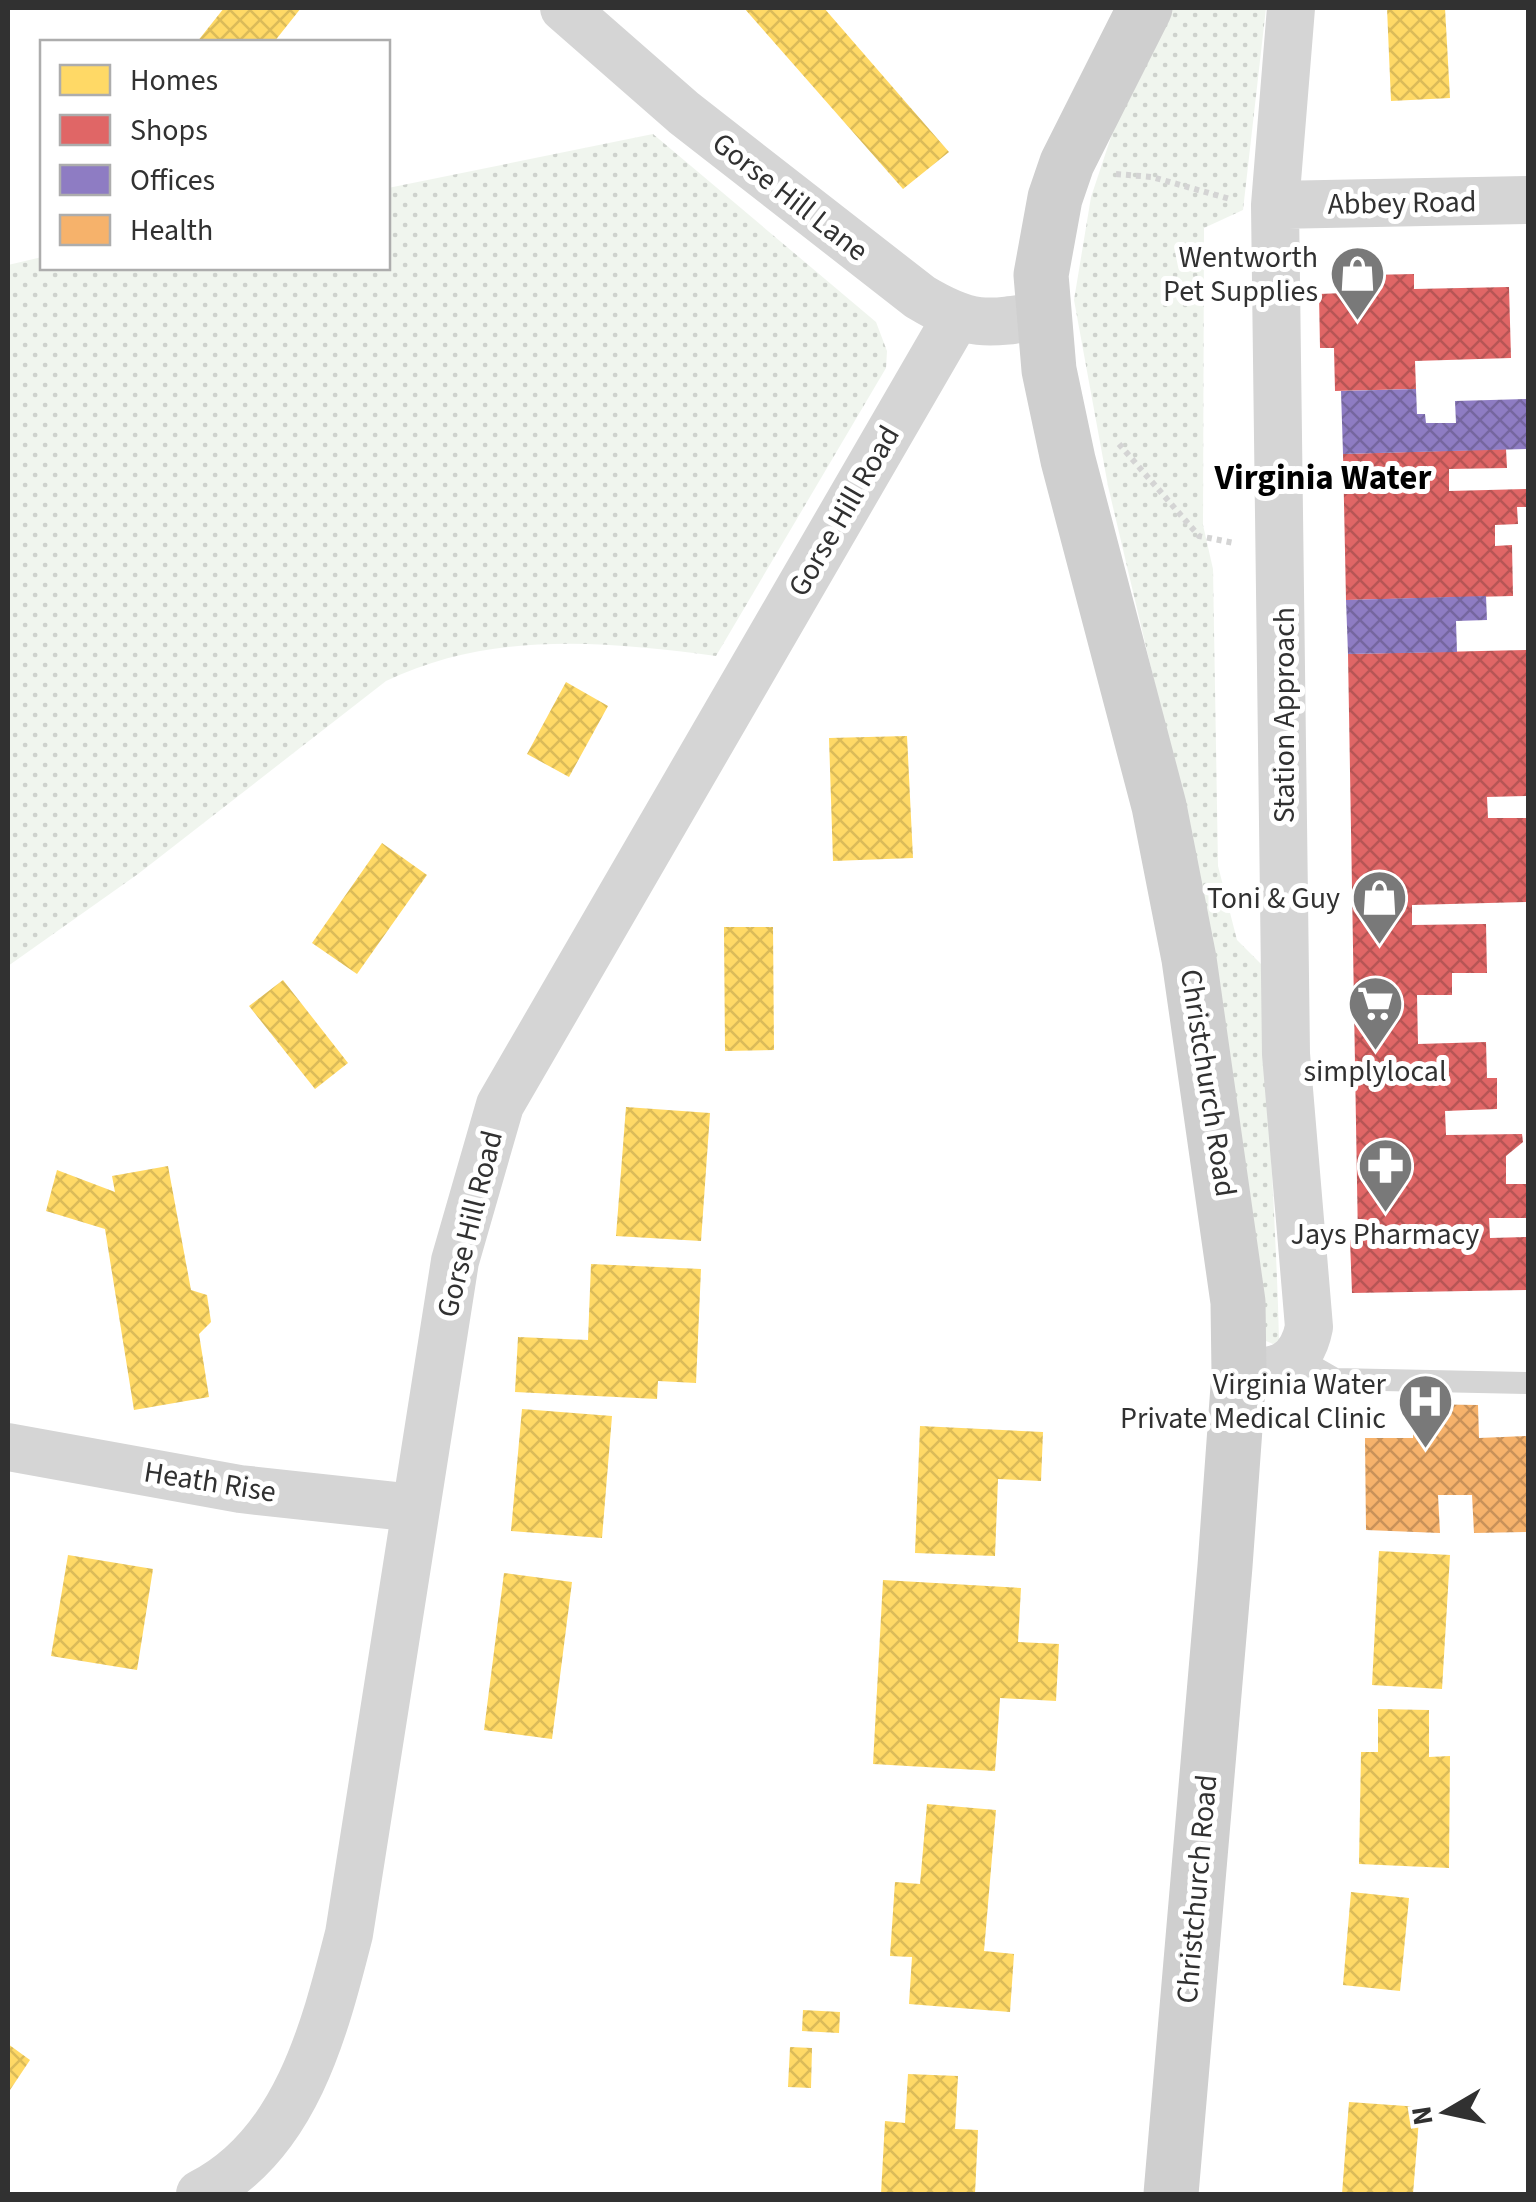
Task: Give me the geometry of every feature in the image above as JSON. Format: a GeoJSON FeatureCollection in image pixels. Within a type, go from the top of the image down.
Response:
{"type":"FeatureCollection","features":[{"type":"Feature","properties":{"kind":"main road","name":"Christchurch Road"},"geometry":{"type":"LineString","coordinates":[[1145,8],[1096,99],[1054,198],[1041,274],[1049,370],[1084,529],[1159,806],[1189,959],[1231,1234],[1239,1374],[1171,2194]]}},
{"type":"Feature","properties":{"kind":"street","name":"Gorse Hill Lane"},"geometry":{"type":"LineString","coordinates":[[564,8],[807,212],[956,318]]}},
{"type":"Feature","properties":{"kind":"street","name":"Station Approach"},"geometry":{"type":"LineString","coordinates":[[1291,8],[1275,205],[1286,1054],[1298,1221],[1308,1294],[1306,1340],[1295,1356]]}},
{"type":"Feature","properties":{"kind":"street","name":"Abbey Road"},"geometry":{"type":"LineString","coordinates":[[1275,205],[1528,200]]}},
{"type":"Feature","properties":{"kind":"street"},"geometry":{"type":"LineString","coordinates":[[956,318],[994,324],[1043,316]]}},
{"type":"Feature","properties":{"kind":"street","name":"Gorse Hill Road"},"geometry":{"type":"LineString","coordinates":[[224,2189],[281,2122],[315,2049],[334,1992],[352,1915],[456,1261],[500,1105],[956,318]]}},
{"type":"Feature","properties":{"kind":"street"},"geometry":{"type":"LineString","coordinates":[[1239,1374],[1276,1372],[1295,1356]]}},
{"type":"Feature","properties":{"kind":"street","name":"Heath Rise"},"geometry":{"type":"LineString","coordinates":[[8,1447],[240,1489],[414,1508]]}},
{"type":"Feature","properties":{"kind":"lane"},"geometry":{"type":"LineString","coordinates":[[1295,1356],[1335,1378],[1528,1383]]}},
{"type":"Feature","properties":{"kind":"path"},"geometry":{"type":"LineString","coordinates":[[1100,172],[1152,177],[1243,203],[1275,205]]}},
{"type":"Feature","properties":{"kind":"path"},"geometry":{"type":"LineString","coordinates":[[1117,442],[1199,536],[1245,543]]}},
{"type":"Feature","properties":{"kind":"shaded area"},"geometry":{"type":"Polygon","coordinates":[[[1173,8],[1266,8],[1243,210],[1204,228],[1203,525],[1213,569],[1218,866],[1237,940],[1262,965],[1279,1340],[1273,1344],[1266,1341],[1164,723],[1108,486],[1074,300],[1091,197],[1117,119],[1173,8]]]}},
{"type":"Feature","properties":{"kind":"shaded area"},"geometry":{"type":"Polygon","coordinates":[[[653,134],[876,322],[887,351],[886,368],[716,656],[590,644],[507,647],[426,665],[386,681],[138,874],[8,966],[8,265],[40,257],[40,270],[390,270],[390,188],[653,134]]]}},
{"type":"Feature","properties":{"kind":"building: Homes"},"geometry":{"type":"Polygon","coordinates":[[[224,8],[301,8],[276,40],[199,40],[224,8]]]}},
{"type":"Feature","properties":{"kind":"building: Homes"},"geometry":{"type":"Polygon","coordinates":[[[744,8],[824,8],[949,152],[903,189],[744,8]]]}},
{"type":"Feature","properties":{"kind":"building: Homes"},"geometry":{"type":"Polygon","coordinates":[[[1387,8],[1445,8],[1450,98],[1391,101],[1387,8]]]}},
{"type":"Feature","properties":{"kind":"building: Homes"},"geometry":{"type":"Polygon","coordinates":[[[566,682],[608,706],[569,777],[527,754],[566,682]]]}},
{"type":"Feature","properties":{"kind":"building: Homes"},"geometry":{"type":"Polygon","coordinates":[[[907,736],[913,858],[833,861],[829,738],[907,736]]]}},
{"type":"Feature","properties":{"kind":"building: Homes"},"geometry":{"type":"Polygon","coordinates":[[[382,843],[427,875],[357,974],[312,943],[382,843]]]}},
{"type":"Feature","properties":{"kind":"building: Homes"},"geometry":{"type":"Polygon","coordinates":[[[724,927],[773,927],[774,1050],[725,1051],[724,927]]]}},
{"type":"Feature","properties":{"kind":"building: Homes"},"geometry":{"type":"Polygon","coordinates":[[[283,980],[348,1063],[315,1089],[249,1006],[283,980]]]}},
{"type":"Feature","properties":{"kind":"building: Homes"},"geometry":{"type":"Polygon","coordinates":[[[626,1107],[710,1113],[701,1241],[616,1236],[626,1107]]]}},
{"type":"Feature","properties":{"kind":"building: Homes"},"geometry":{"type":"Polygon","coordinates":[[[168,1166],[191,1290],[207,1295],[211,1322],[199,1334],[209,1397],[134,1410],[105,1229],[46,1211],[57,1170],[115,1192],[112,1176],[168,1166]]]}},
{"type":"Feature","properties":{"kind":"building: Homes"},"geometry":{"type":"Polygon","coordinates":[[[591,1264],[701,1269],[696,1383],[658,1381],[657,1399],[515,1392],[518,1337],[588,1340],[591,1264]]]}},
{"type":"Feature","properties":{"kind":"building: Homes"},"geometry":{"type":"Polygon","coordinates":[[[522,1409],[612,1416],[602,1538],[511,1531],[522,1409]]]}},
{"type":"Feature","properties":{"kind":"building: Homes"},"geometry":{"type":"Polygon","coordinates":[[[920,1426],[1043,1432],[1041,1481],[998,1479],[995,1556],[915,1553],[920,1426]]]}},
{"type":"Feature","properties":{"kind":"building: Homes"},"geometry":{"type":"Polygon","coordinates":[[[1379,1551],[1450,1555],[1442,1689],[1372,1685],[1379,1551]]]}},
{"type":"Feature","properties":{"kind":"building: Homes"},"geometry":{"type":"Polygon","coordinates":[[[68,1555],[153,1569],[137,1670],[51,1656],[68,1555]]]}},
{"type":"Feature","properties":{"kind":"building: Homes"},"geometry":{"type":"Polygon","coordinates":[[[504,1573],[572,1582],[552,1739],[484,1730],[504,1573]]]}},
{"type":"Feature","properties":{"kind":"building: Homes"},"geometry":{"type":"Polygon","coordinates":[[[883,1580],[1021,1588],[1018,1642],[1059,1644],[1056,1701],[1000,1698],[995,1771],[873,1764],[883,1580]]]}},
{"type":"Feature","properties":{"kind":"building: Homes"},"geometry":{"type":"Polygon","coordinates":[[[1378,1709],[1429,1710],[1429,1757],[1450,1756],[1449,1868],[1359,1864],[1361,1752],[1378,1752],[1378,1709]]]}},
{"type":"Feature","properties":{"kind":"building: Homes"},"geometry":{"type":"Polygon","coordinates":[[[927,1804],[996,1810],[984,1951],[1014,1954],[1010,2012],[909,2004],[912,1957],[890,1956],[895,1882],[920,1884],[927,1804]]]}},
{"type":"Feature","properties":{"kind":"building: Homes"},"geometry":{"type":"Polygon","coordinates":[[[1351,1892],[1409,1898],[1400,1991],[1343,1985],[1351,1892]]]}},
{"type":"Feature","properties":{"kind":"building: Homes"},"geometry":{"type":"Polygon","coordinates":[[[803,2010],[840,2012],[839,2033],[802,2031],[803,2010]]]}},
{"type":"Feature","properties":{"kind":"building: Homes"},"geometry":{"type":"Polygon","coordinates":[[[8,2044],[30,2060],[8,2093],[8,2044]]]}},
{"type":"Feature","properties":{"kind":"building: Homes"},"geometry":{"type":"Polygon","coordinates":[[[790,2047],[812,2048],[811,2088],[788,2087],[790,2047]]]}},
{"type":"Feature","properties":{"kind":"building: Homes"},"geometry":{"type":"Polygon","coordinates":[[[908,2074],[958,2076],[955,2129],[978,2130],[975,2194],[881,2194],[885,2121],[905,2123],[908,2074]]]}},
{"type":"Feature","properties":{"kind":"building: Homes"},"geometry":{"type":"Polygon","coordinates":[[[1349,2102],[1420,2107],[1413,2194],[1342,2194],[1349,2102]]]}},
{"type":"Feature","properties":{"kind":"building: Shops"},"geometry":{"type":"Polygon","coordinates":[[[1414,274],[1414,289],[1509,287],[1511,358],[1415,361],[1416,389],[1335,391],[1334,348],[1320,348],[1319,294],[1368,292],[1368,275],[1414,274]]]}},
{"type":"Feature","properties":{"kind":"building: Shops"},"geometry":{"type":"Polygon","coordinates":[[[1506,449],[1507,468],[1449,469],[1449,491],[1528,489],[1528,507],[1517,507],[1518,524],[1495,525],[1495,546],[1512,545],[1513,596],[1346,600],[1343,454],[1506,449]]]}},
{"type":"Feature","properties":{"kind":"building: Shops"},"geometry":{"type":"Polygon","coordinates":[[[1528,650],[1528,796],[1487,797],[1488,818],[1528,818],[1528,902],[1412,905],[1412,925],[1486,924],[1487,973],[1452,973],[1452,995],[1417,995],[1418,1044],[1486,1042],[1487,1078],[1497,1078],[1497,1109],[1445,1111],[1446,1135],[1522,1134],[1523,1142],[1506,1156],[1506,1184],[1528,1184],[1528,1218],[1489,1218],[1490,1238],[1528,1237],[1528,1290],[1352,1293],[1350,1240],[1358,1240],[1348,654],[1528,650]]]}},
{"type":"Feature","properties":{"kind":"building: Offices"},"geometry":{"type":"Polygon","coordinates":[[[1416,389],[1417,414],[1425,414],[1426,423],[1456,423],[1455,401],[1528,399],[1528,449],[1343,454],[1341,391],[1416,389]]]}},
{"type":"Feature","properties":{"kind":"building: Offices"},"geometry":{"type":"Polygon","coordinates":[[[1486,596],[1487,620],[1456,621],[1457,652],[1348,654],[1346,600],[1486,596]]]}},
{"type":"Feature","properties":{"kind":"building: Health"},"geometry":{"type":"Polygon","coordinates":[[[1414,1404],[1478,1405],[1479,1438],[1528,1436],[1528,1532],[1474,1533],[1472,1495],[1438,1495],[1440,1533],[1366,1530],[1365,1438],[1413,1438],[1414,1404]]]}},
{"type":"Feature","properties":{"kind":"place","name":"Wentworth Pet Supplies"},"geometry":{"type":"Point","coordinates":[1357,323]}},
{"type":"Feature","properties":{"kind":"place","name":"Toni & Guy"},"geometry":{"type":"Point","coordinates":[1379,947]}},
{"type":"Feature","properties":{"kind":"place","name":"simplylocal"},"geometry":{"type":"Point","coordinates":[1375,1052]}},
{"type":"Feature","properties":{"kind":"place","name":"Jays Pharmacy"},"geometry":{"type":"Point","coordinates":[1385,1215]}},
{"type":"Feature","properties":{"kind":"place","name":"Virginia Water Private Medical Clinic"},"geometry":{"type":"Point","coordinates":[1425,1450]}},
{"type":"Feature","properties":{"kind":"district","name":"Virginia Water"},"geometry":{"type":"Point","coordinates":[1323,478]}}]}
